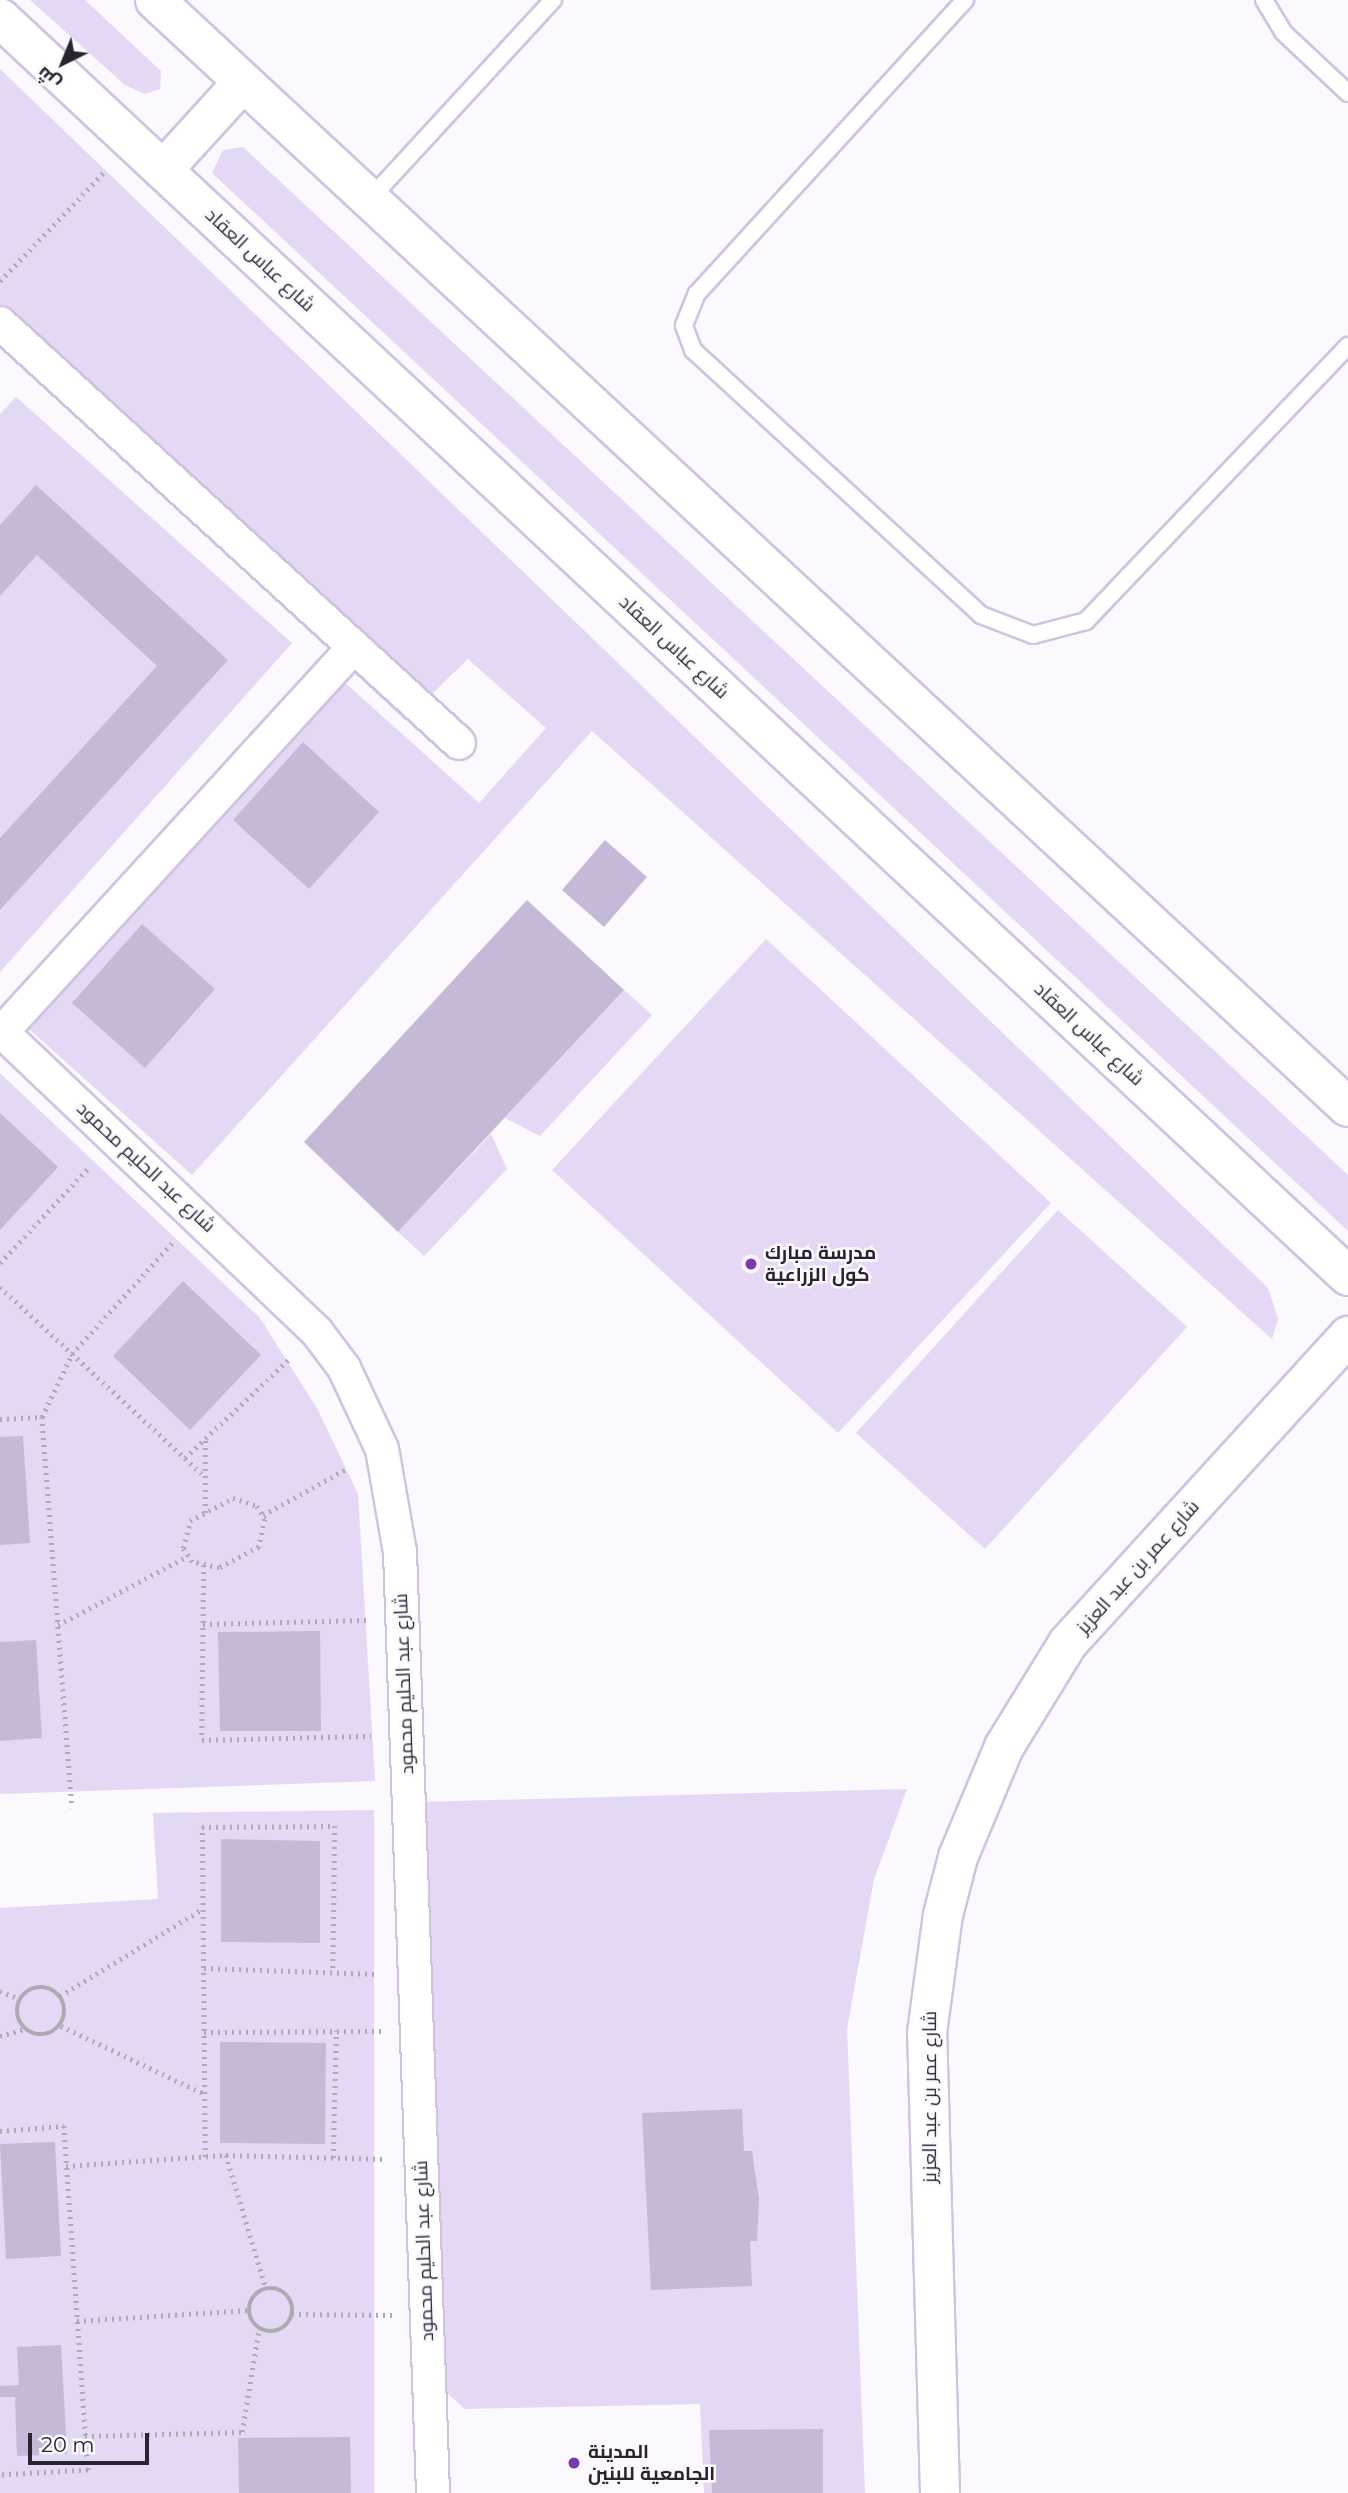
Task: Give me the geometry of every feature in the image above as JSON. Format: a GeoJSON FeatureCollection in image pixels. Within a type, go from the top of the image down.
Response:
{"type":"FeatureCollection","features":[{"type":"Feature","properties":{"kind":"street"},"geometry":{"type":"LineString","coordinates":[[155,0],[1348,1107]]}},
{"type":"Feature","properties":{"kind":"street","name":"شارع عباس العقاد"},"geometry":{"type":"LineString","coordinates":[[0,18],[1348,1276]]}},
{"type":"Feature","properties":{"kind":"street"},"geometry":{"type":"LineString","coordinates":[[163,170],[243,82]]}},
{"type":"Feature","properties":{"kind":"street"},"geometry":{"type":"LineString","coordinates":[[0,323],[459,743]]}},
{"type":"Feature","properties":{"kind":"street"},"geometry":{"type":"LineString","coordinates":[[1,1031],[354,647]]}},
{"type":"Feature","properties":{"kind":"street","name":"شارع عبد الحليم محمود"},"geometry":{"type":"LineString","coordinates":[[1,1031],[317,1332],[344,1368],[382,1449],[398,1517],[433,2493]]}},
{"type":"Feature","properties":{"kind":"street","name":"شارع عمر بن عبد العزيز"},"geometry":{"type":"LineString","coordinates":[[940,2493],[927,2033],[943,1915],[958,1857],[1004,1747],[1068,1643],[1348,1336]]}},
{"type":"Feature","properties":{"kind":"lane"},"geometry":{"type":"LineString","coordinates":[[369,200],[553,0]]}},
{"type":"Feature","properties":{"kind":"lane"},"geometry":{"type":"LineString","coordinates":[[965,0],[697,293],[684,326],[693,349],[981,615],[1033,635],[1086,621],[1348,346]]}},
{"type":"Feature","properties":{"kind":"lane"},"geometry":{"type":"LineString","coordinates":[[1264,0],[1283,32],[1348,93]]}},
{"type":"Feature","properties":{"kind":"path"},"geometry":{"type":"LineString","coordinates":[[0,281],[133,142]]}},
{"type":"Feature","properties":{"kind":"path"},"geometry":{"type":"LineString","coordinates":[[0,1263],[116,1139]]}},
{"type":"Feature","properties":{"kind":"path"},"geometry":{"type":"LineString","coordinates":[[72,1808],[42,1417],[72,1354],[198,1216]]}},
{"type":"Feature","properties":{"kind":"path"},"geometry":{"type":"LineString","coordinates":[[0,1287],[205,1477]]}},
{"type":"Feature","properties":{"kind":"path"},"geometry":{"type":"LineString","coordinates":[[185,1458],[317,1332]]}},
{"type":"Feature","properties":{"kind":"path"},"geometry":{"type":"LineString","coordinates":[[0,1419],[42,1417]]}},
{"type":"Feature","properties":{"kind":"path"},"geometry":{"type":"LineString","coordinates":[[205,1439],[205,1513]]}},
{"type":"Feature","properties":{"kind":"path"},"geometry":{"type":"LineString","coordinates":[[263,1515],[382,1449]]}},
{"type":"Feature","properties":{"kind":"path"},"geometry":{"type":"LineString","coordinates":[[233,1498],[257,1506],[263,1515],[259,1547],[219,1568],[188,1556],[183,1548],[190,1521],[233,1498]]}},
{"type":"Feature","properties":{"kind":"path"},"geometry":{"type":"LineString","coordinates":[[58,1625],[188,1556]]}},
{"type":"Feature","properties":{"kind":"path"},"geometry":{"type":"LineString","coordinates":[[204,1564],[202,1740],[406,1735]]}},
{"type":"Feature","properties":{"kind":"path"},"geometry":{"type":"LineString","coordinates":[[203,1624],[402,1619]]}},
{"type":"Feature","properties":{"kind":"path"},"geometry":{"type":"LineString","coordinates":[[205,2157],[202,1827],[335,1826],[333,1972]]}},
{"type":"Feature","properties":{"kind":"path"},"geometry":{"type":"LineString","coordinates":[[60,1996],[202,1909]]}},
{"type":"Feature","properties":{"kind":"path"},"geometry":{"type":"LineString","coordinates":[[204,1968],[415,1976]]}},
{"type":"Feature","properties":{"kind":"path"},"geometry":{"type":"LineString","coordinates":[[20,1999],[42,1987],[60,1996],[65,2007],[61,2026]]}},
{"type":"Feature","properties":{"kind":"path"},"geometry":{"type":"LineString","coordinates":[[0,1990],[20,1999]]}},
{"type":"Feature","properties":{"kind":"path"},"geometry":{"type":"LineString","coordinates":[[20,1999],[24,2029]]}},
{"type":"Feature","properties":{"kind":"path"},"geometry":{"type":"LineString","coordinates":[[0,2036],[24,2029],[43,2035],[61,2026]]}},
{"type":"Feature","properties":{"kind":"path"},"geometry":{"type":"LineString","coordinates":[[61,2026],[205,2094]]}},
{"type":"Feature","properties":{"kind":"path"},"geometry":{"type":"LineString","coordinates":[[204,2032],[417,2030]]}},
{"type":"Feature","properties":{"kind":"path"},"geometry":{"type":"LineString","coordinates":[[333,2158],[336,2031]]}},
{"type":"Feature","properties":{"kind":"path"},"geometry":{"type":"LineString","coordinates":[[0,2131],[64,2126],[88,2470],[0,2475]]}},
{"type":"Feature","properties":{"kind":"path"},"geometry":{"type":"LineString","coordinates":[[66,2166],[226,2155],[421,2160]]}},
{"type":"Feature","properties":{"kind":"path"},"geometry":{"type":"LineString","coordinates":[[226,2155],[266,2288]]}},
{"type":"Feature","properties":{"kind":"path"},"geometry":{"type":"LineString","coordinates":[[85,2436],[242,2432],[259,2328],[249,2310],[253,2297],[266,2288]]}},
{"type":"Feature","properties":{"kind":"path"},"geometry":{"type":"LineString","coordinates":[[266,2288],[286,2294],[292,2314]]}},
{"type":"Feature","properties":{"kind":"path"},"geometry":{"type":"LineString","coordinates":[[77,2321],[249,2310]]}},
{"type":"Feature","properties":{"kind":"path"},"geometry":{"type":"LineString","coordinates":[[259,2328],[279,2329],[292,2314],[426,2316]]}},
{"type":"Feature","properties":{"kind":"shaded area"},"geometry":{"type":"Polygon","coordinates":[[[30,0],[85,0],[161,71],[160,89],[145,94],[125,85],[30,0]]]}},
{"type":"Feature","properties":{"kind":"shaded area"},"geometry":{"type":"Polygon","coordinates":[[[0,69],[1268,1288],[1278,1319],[1272,1339],[592,731],[192,1175],[19,1020],[332,671],[479,803],[546,728],[468,659],[405,720],[0,344],[0,69]]]}},
{"type":"Feature","properties":{"kind":"shaded area"},"geometry":{"type":"Polygon","coordinates":[[[243,147],[1348,1175],[1348,1231],[212,173],[223,150],[243,147]]]}},
{"type":"Feature","properties":{"kind":"shaded area"},"geometry":{"type":"Polygon","coordinates":[[[16,397],[292,643],[0,972],[0,414],[16,397]]]}},
{"type":"Feature","properties":{"kind":"shaded area"},"geometry":{"type":"Polygon","coordinates":[[[766,939],[1051,1203],[838,1433],[552,1170],[766,939]]]}},
{"type":"Feature","properties":{"kind":"shaded area"},"geometry":{"type":"Polygon","coordinates":[[[624,990],[652,1015],[540,1136],[505,1118],[624,990]]]}},
{"type":"Feature","properties":{"kind":"shaded area"},"geometry":{"type":"Polygon","coordinates":[[[0,1073],[260,1318],[318,1410],[358,1494],[375,1781],[0,1794],[0,1073]]]}},
{"type":"Feature","properties":{"kind":"shaded area"},"geometry":{"type":"Polygon","coordinates":[[[491,1134],[507,1169],[424,1256],[398,1232],[491,1134]]]}},
{"type":"Feature","properties":{"kind":"shaded area"},"geometry":{"type":"Polygon","coordinates":[[[1058,1210],[1187,1327],[985,1549],[856,1433],[1058,1210]]]}},
{"type":"Feature","properties":{"kind":"shaded area"},"geometry":{"type":"Polygon","coordinates":[[[907,1789],[874,1879],[847,2029],[865,2493],[704,2493],[700,2404],[465,2409],[446,2392],[419,1802],[907,1789]]]}},
{"type":"Feature","properties":{"kind":"shaded area"},"geometry":{"type":"Polygon","coordinates":[[[374,1810],[374,2493],[0,2493],[0,1908],[158,1899],[153,1813],[374,1810]]]}},
{"type":"Feature","properties":{"kind":"building"},"geometry":{"type":"Polygon","coordinates":[[[36,485],[228,660],[0,910],[0,838],[157,666],[37,555],[0,596],[0,525],[36,485]]]}},
{"type":"Feature","properties":{"kind":"building"},"geometry":{"type":"Polygon","coordinates":[[[303,742],[379,812],[309,889],[233,820],[303,742]]]}},
{"type":"Feature","properties":{"kind":"building"},"geometry":{"type":"Polygon","coordinates":[[[605,840],[647,877],[604,927],[562,890],[605,840]]]}},
{"type":"Feature","properties":{"kind":"building"},"geometry":{"type":"Polygon","coordinates":[[[527,900],[624,990],[398,1232],[304,1142],[527,900]]]}},
{"type":"Feature","properties":{"kind":"building"},"geometry":{"type":"Polygon","coordinates":[[[142,924],[215,989],[145,1068],[72,1003],[142,924]]]}},
{"type":"Feature","properties":{"kind":"building"},"geometry":{"type":"Polygon","coordinates":[[[0,1113],[58,1167],[0,1230],[0,1113]]]}},
{"type":"Feature","properties":{"kind":"building"},"geometry":{"type":"Polygon","coordinates":[[[183,1281],[261,1355],[190,1430],[113,1356],[183,1281]]]}},
{"type":"Feature","properties":{"kind":"building"},"geometry":{"type":"Polygon","coordinates":[[[23,1436],[30,1543],[0,1545],[0,1437],[23,1436]]]}},
{"type":"Feature","properties":{"kind":"building"},"geometry":{"type":"Polygon","coordinates":[[[320,1631],[321,1731],[220,1731],[218,1632],[320,1631]]]}},
{"type":"Feature","properties":{"kind":"building"},"geometry":{"type":"Polygon","coordinates":[[[36,1640],[42,1738],[0,1741],[0,1642],[36,1640]]]}},
{"type":"Feature","properties":{"kind":"building"},"geometry":{"type":"Polygon","coordinates":[[[221,1839],[320,1841],[320,1943],[221,1942],[221,1839]]]}},
{"type":"Feature","properties":{"kind":"building"},"geometry":{"type":"Polygon","coordinates":[[[220,2042],[326,2043],[325,2144],[220,2143],[220,2042]]]}},
{"type":"Feature","properties":{"kind":"building"},"geometry":{"type":"Polygon","coordinates":[[[742,2109],[744,2151],[752,2151],[759,2199],[757,2241],[750,2241],[752,2286],[651,2290],[642,2113],[742,2109]]]}},
{"type":"Feature","properties":{"kind":"building"},"geometry":{"type":"Polygon","coordinates":[[[55,2142],[61,2256],[6,2259],[0,2144],[55,2142]]]}},
{"type":"Feature","properties":{"kind":"building"},"geometry":{"type":"Polygon","coordinates":[[[61,2345],[67,2454],[17,2456],[15,2397],[0,2397],[0,2386],[19,2385],[17,2347],[61,2345]]]}},
{"type":"Feature","properties":{"kind":"building"},"geometry":{"type":"Polygon","coordinates":[[[823,2429],[823,2493],[712,2493],[709,2430],[823,2429]]]}},
{"type":"Feature","properties":{"kind":"building"},"geometry":{"type":"Polygon","coordinates":[[[350,2437],[351,2493],[239,2493],[238,2438],[350,2437]]]}},
{"type":"Feature","properties":{"kind":"place","name":"مدرسة مبارك كول الزراعية"},"geometry":{"type":"Point","coordinates":[751,1264]}},
{"type":"Feature","properties":{"kind":"place","name":"المدينة الجامعية للبنين"},"geometry":{"type":"Point","coordinates":[574,2463]}}]}
